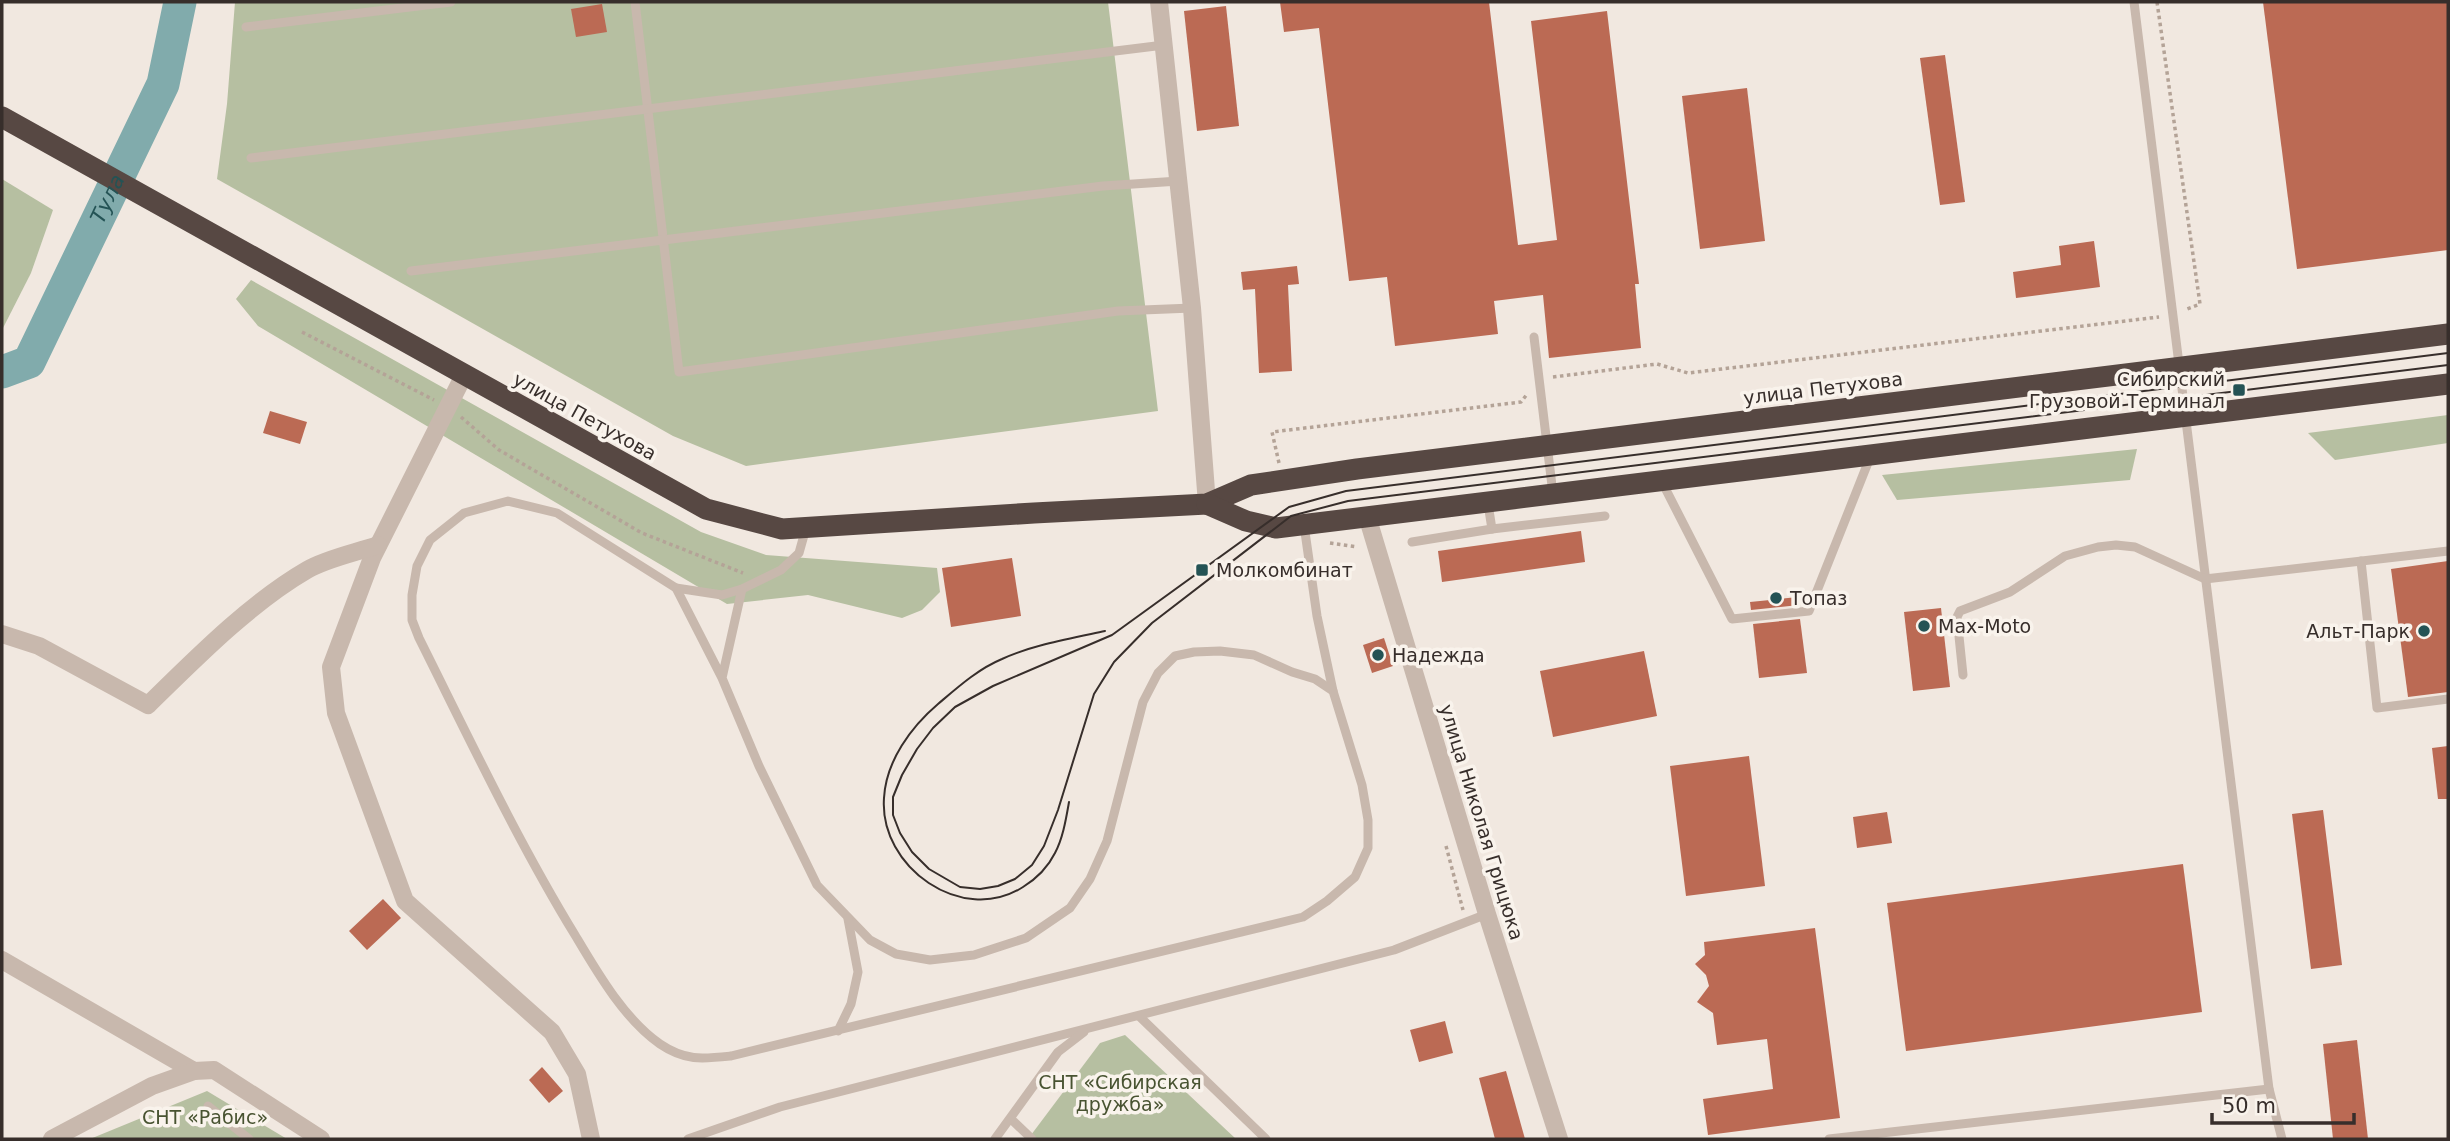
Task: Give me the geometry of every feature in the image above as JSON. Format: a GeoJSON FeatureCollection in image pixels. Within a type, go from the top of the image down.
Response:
{"type":"FeatureCollection","features":[{"type":"Feature","properties":{"kind":"highway","name":"улица Петухова"},"geometry":{"type":"LineString","coordinates":[[2,117],[706,509],[782,529],[1207,504],[1251,485],[1283,479],[1547,444],[2448,334]]}},
{"type":"Feature","properties":{"kind":"highway","name":"улица Петухова"},"geometry":{"type":"LineString","coordinates":[[1207,504],[1246,521],[1276,528],[2448,384]]}},
{"type":"Feature","properties":{"kind":"street"},"geometry":{"type":"LineString","coordinates":[[1159,2],[1192,308],[1207,504]]}},
{"type":"Feature","properties":{"kind":"street"},"geometry":{"type":"LineString","coordinates":[[464,374],[378,545],[331,667],[337,712],[405,901],[552,1032],[577,1074],[591,1139]]}},
{"type":"Feature","properties":{"kind":"street","name":"улица Николая Грицюка"},"geometry":{"type":"LineString","coordinates":[[1367,516],[1487,914],[1559,1139]]}},
{"type":"Feature","properties":{"kind":"street"},"geometry":{"type":"LineString","coordinates":[[2,634],[39,646],[148,705],[195,658],[258,605],[309,569],[378,545]]}},
{"type":"Feature","properties":{"kind":"street"},"geometry":{"type":"LineString","coordinates":[[2,960],[194,1071]]}},
{"type":"Feature","properties":{"kind":"street"},"geometry":{"type":"LineString","coordinates":[[52,1139],[152,1086],[194,1071],[214,1070],[321,1139]]}},
{"type":"Feature","properties":{"kind":"lane"},"geometry":{"type":"LineString","coordinates":[[246,27],[451,2]]}},
{"type":"Feature","properties":{"kind":"lane"},"geometry":{"type":"LineString","coordinates":[[635,2],[679,372],[1118,311],[1192,308]]}},
{"type":"Feature","properties":{"kind":"lane"},"geometry":{"type":"LineString","coordinates":[[2134,2],[2269,1089],[2282,1139]]}},
{"type":"Feature","properties":{"kind":"lane"},"geometry":{"type":"LineString","coordinates":[[251,159],[1164,44]]}},
{"type":"Feature","properties":{"kind":"lane"},"geometry":{"type":"LineString","coordinates":[[411,271],[1103,186],[1178,181]]}},
{"type":"Feature","properties":{"kind":"lane"},"geometry":{"type":"LineString","coordinates":[[1534,337],[1553,494]]}},
{"type":"Feature","properties":{"kind":"lane"},"geometry":{"type":"LineString","coordinates":[[1661,481],[1732,619],[1809,611],[1871,455]]}},
{"type":"Feature","properties":{"kind":"lane"},"geometry":{"type":"LineString","coordinates":[[806,528],[799,553],[781,570],[742,589],[722,595],[676,588],[558,513],[508,501],[464,513],[430,540],[417,566],[412,595],[412,620],[419,638],[548,891],[598,973],[626,1010],[659,1043],[679,1054],[699,1059],[731,1056],[838,1031],[1303,917],[1355,877],[1368,848],[1368,820],[1362,785],[1333,691],[1317,616],[1304,525]]}},
{"type":"Feature","properties":{"kind":"lane"},"geometry":{"type":"LineString","coordinates":[[1488,502],[1492,529]]}},
{"type":"Feature","properties":{"kind":"lane"},"geometry":{"type":"LineString","coordinates":[[1412,542],[1492,529],[1605,516]]}},
{"type":"Feature","properties":{"kind":"lane"},"geometry":{"type":"LineString","coordinates":[[1963,675],[1957,617],[1960,611],[2010,592],[2065,556],[2098,547],[2135,547],[2205,579],[2448,551]]}},
{"type":"Feature","properties":{"kind":"lane"},"geometry":{"type":"LineString","coordinates":[[2361,561],[2376,708],[2448,699]]}},
{"type":"Feature","properties":{"kind":"lane"},"geometry":{"type":"LineString","coordinates":[[676,588],[722,678],[759,766],[817,885],[870,940],[896,954],[930,960],[974,955],[1026,938],[1070,908],[1090,879],[1107,841],[1143,702],[1158,673],[1175,656],[1220,651],[1254,655],[1315,679],[1333,691]]}},
{"type":"Feature","properties":{"kind":"lane"},"geometry":{"type":"LineString","coordinates":[[722,678],[742,589]]}},
{"type":"Feature","properties":{"kind":"lane"},"geometry":{"type":"LineString","coordinates":[[688,1139],[780,1107],[1394,950],[1487,914]]}},
{"type":"Feature","properties":{"kind":"lane"},"geometry":{"type":"LineString","coordinates":[[838,1031],[851,1004],[858,972],[847,917]]}},
{"type":"Feature","properties":{"kind":"lane"},"geometry":{"type":"LineString","coordinates":[[1139,1016],[1266,1139]]}},
{"type":"Feature","properties":{"kind":"lane"},"geometry":{"type":"LineString","coordinates":[[995,1139],[1058,1052],[1089,1029]]}},
{"type":"Feature","properties":{"kind":"lane"},"geometry":{"type":"LineString","coordinates":[[1829,1139],[2269,1089]]}},
{"type":"Feature","properties":{"kind":"lane"},"geometry":{"type":"LineString","coordinates":[[208,1106],[249,1139]]}},
{"type":"Feature","properties":{"kind":"lane"},"geometry":{"type":"LineString","coordinates":[[1011,1119],[1032,1139]]}},
{"type":"Feature","properties":{"kind":"path"},"geometry":{"type":"LineString","coordinates":[[2157,2],[2200,304]]}},
{"type":"Feature","properties":{"kind":"path"},"geometry":{"type":"LineString","coordinates":[[302,332],[448,407],[499,450],[642,533],[760,580]]}},
{"type":"Feature","properties":{"kind":"green space"},"geometry":{"type":"Polygon","coordinates":[[[235,2],[1108,2],[1158,411],[746,466],[673,436],[217,179],[227,104],[235,2]]]}},
{"type":"Feature","properties":{"kind":"green space"},"geometry":{"type":"Polygon","coordinates":[[[2,179],[53,210],[31,273],[2,330],[2,179]]]}},
{"type":"Feature","properties":{"kind":"green space"},"geometry":{"type":"Polygon","coordinates":[[[251,280],[701,532],[766,555],[937,568],[940,592],[922,610],[902,618],[808,595],[727,604],[258,326],[236,299],[251,280]]]}},
{"type":"Feature","properties":{"kind":"green space"},"geometry":{"type":"Polygon","coordinates":[[[2448,415],[2448,443],[2335,460],[2308,433],[2448,415]]]}},
{"type":"Feature","properties":{"kind":"green space"},"geometry":{"type":"Polygon","coordinates":[[[2137,449],[2130,480],[1897,500],[1882,475],[2137,449]]]}},
{"type":"Feature","properties":{"kind":"green space","name":"СНТ «Сибирская дружба»"},"geometry":{"type":"Polygon","coordinates":[[[1125,1035],[1236,1139],[1028,1139],[1100,1043],[1125,1035]]]}},
{"type":"Feature","properties":{"kind":"green space","name":"СНТ «Рабис»"},"geometry":{"type":"Polygon","coordinates":[[[207,1091],[287,1139],[90,1139],[207,1091]]]}},
{"type":"Feature","properties":{"kind":"building"},"geometry":{"type":"Polygon","coordinates":[[[1280,2],[1489,2],[1518,245],[1557,240],[1531,21],[1607,11],[1639,284],[1635,284],[1641,348],[1549,358],[1543,295],[1494,301],[1498,334],[1395,346],[1387,277],[1349,281],[1319,28],[1284,32],[1280,2]]]}},
{"type":"Feature","properties":{"kind":"building"},"geometry":{"type":"Polygon","coordinates":[[[2263,2],[2448,2],[2448,250],[2297,269],[2263,2]]]}},
{"type":"Feature","properties":{"kind":"building"},"geometry":{"type":"Polygon","coordinates":[[[602,4],[607,32],[576,37],[571,9],[602,4]]]}},
{"type":"Feature","properties":{"kind":"building"},"geometry":{"type":"Polygon","coordinates":[[[1226,6],[1239,126],[1197,131],[1184,11],[1226,6]]]}},
{"type":"Feature","properties":{"kind":"building"},"geometry":{"type":"Polygon","coordinates":[[[1945,55],[1965,202],[1940,205],[1920,58],[1945,55]]]}},
{"type":"Feature","properties":{"kind":"building"},"geometry":{"type":"Polygon","coordinates":[[[1747,88],[1765,241],[1700,249],[1682,96],[1747,88]]]}},
{"type":"Feature","properties":{"kind":"building"},"geometry":{"type":"Polygon","coordinates":[[[2094,241],[2100,287],[2016,298],[2013,272],[2061,265],[2059,246],[2094,241]]]}},
{"type":"Feature","properties":{"kind":"building"},"geometry":{"type":"Polygon","coordinates":[[[1297,266],[1299,284],[1288,285],[1292,371],[1259,373],[1255,289],[1243,290],[1241,272],[1297,266]]]}},
{"type":"Feature","properties":{"kind":"building"},"geometry":{"type":"Polygon","coordinates":[[[270,411],[307,422],[300,444],[263,433],[270,411]]]}},
{"type":"Feature","properties":{"kind":"building"},"geometry":{"type":"Polygon","coordinates":[[[1581,531],[1585,562],[1442,582],[1438,551],[1581,531]]]}},
{"type":"Feature","properties":{"kind":"building"},"geometry":{"type":"Polygon","coordinates":[[[1012,558],[1021,616],[951,627],[942,568],[1012,558]]]}},
{"type":"Feature","properties":{"kind":"building","name":"Альт-Парк"},"geometry":{"type":"Polygon","coordinates":[[[2448,561],[2448,692],[2408,697],[2391,569],[2448,561]]]}},
{"type":"Feature","properties":{"kind":"building"},"geometry":{"type":"Polygon","coordinates":[[[1798,597],[1799,605],[1751,610],[1750,602],[1798,597]]]}},
{"type":"Feature","properties":{"kind":"building"},"geometry":{"type":"Polygon","coordinates":[[[1941,608],[1950,687],[1913,691],[1904,612],[1941,608]]]}},
{"type":"Feature","properties":{"kind":"building"},"geometry":{"type":"Polygon","coordinates":[[[1800,619],[1807,673],[1759,678],[1753,624],[1800,619]]]}},
{"type":"Feature","properties":{"kind":"building","name":"Надежда"},"geometry":{"type":"Polygon","coordinates":[[[1384,638],[1393,666],[1372,673],[1363,645],[1384,638]]]}},
{"type":"Feature","properties":{"kind":"building"},"geometry":{"type":"Polygon","coordinates":[[[1644,651],[1657,716],[1553,737],[1540,671],[1644,651]]]}},
{"type":"Feature","properties":{"kind":"building"},"geometry":{"type":"Polygon","coordinates":[[[2448,746],[2448,799],[2438,799],[2432,748],[2448,746]]]}},
{"type":"Feature","properties":{"kind":"building"},"geometry":{"type":"Polygon","coordinates":[[[1749,756],[1765,886],[1686,896],[1670,766],[1749,756]]]}},
{"type":"Feature","properties":{"kind":"building"},"geometry":{"type":"Polygon","coordinates":[[[2323,810],[2342,965],[2311,969],[2292,814],[2323,810]]]}},
{"type":"Feature","properties":{"kind":"building"},"geometry":{"type":"Polygon","coordinates":[[[1887,812],[1892,843],[1857,848],[1853,817],[1887,812]]]}},
{"type":"Feature","properties":{"kind":"building"},"geometry":{"type":"Polygon","coordinates":[[[2183,864],[2202,1012],[1906,1051],[1887,903],[2183,864]]]}},
{"type":"Feature","properties":{"kind":"building"},"geometry":{"type":"Polygon","coordinates":[[[383,899],[401,918],[367,950],[349,931],[383,899]]]}},
{"type":"Feature","properties":{"kind":"building"},"geometry":{"type":"Polygon","coordinates":[[[1815,928],[1840,1118],[1708,1135],[1703,1099],[1773,1089],[1767,1039],[1717,1045],[1713,1013],[1697,1002],[1709,986],[1706,975],[1695,964],[1705,955],[1704,942],[1815,928]]]}},
{"type":"Feature","properties":{"kind":"building"},"geometry":{"type":"Polygon","coordinates":[[[1445,1021],[1453,1053],[1419,1062],[1410,1030],[1445,1021]]]}},
{"type":"Feature","properties":{"kind":"building"},"geometry":{"type":"Polygon","coordinates":[[[2357,1040],[2368,1139],[2333,1139],[2323,1044],[2357,1040]]]}},
{"type":"Feature","properties":{"kind":"building"},"geometry":{"type":"Polygon","coordinates":[[[542,1067],[563,1091],[549,1103],[529,1080],[542,1067]]]}},
{"type":"Feature","properties":{"kind":"building"},"geometry":{"type":"Polygon","coordinates":[[[1506,1071],[1525,1139],[1495,1139],[1479,1078],[1506,1071]]]}},
{"type":"Feature","properties":{"kind":"waterway","name":"Тула"},"geometry":{"type":"LineString","coordinates":[[2,372],[29,362],[163,84],[180,2]]}},
{"type":"Feature","properties":{"kind":"tram line"},"geometry":{"type":"LineString","coordinates":[[2448,353],[1346,491],[1289,507],[1112,635],[993,686],[955,707],[933,728],[902,775],[893,797],[893,815],[912,852],[929,869],[960,887],[980,889],[1015,879],[1032,865],[1044,846],[1094,694],[1114,662],[1152,623],[1291,516],[1348,501],[2448,365]]}},
{"type":"Feature","properties":{"kind":"tram line"},"geometry":{"type":"LineString","coordinates":[[1069,802],[1058,847],[1041,872],[1023,887],[999,897],[975,899],[951,894],[929,883],[910,867],[895,846],[886,823],[884,798],[889,771],[910,734],[928,713],[968,679],[993,663],[1014,654],[1052,642],[1105,631]]}},
{"type":"Feature","properties":{"kind":"place","name":"Сибирский Грузовой Терминал"},"geometry":{"type":"Point","coordinates":[2239,390]}},
{"type":"Feature","properties":{"kind":"place","name":"Молкомбинат"},"geometry":{"type":"Point","coordinates":[1202,570]}},
{"type":"Feature","properties":{"kind":"place","name":"Топаз"},"geometry":{"type":"Point","coordinates":[1776,598]}},
{"type":"Feature","properties":{"kind":"place","name":"Max-Moto"},"geometry":{"type":"Point","coordinates":[1924,626]}},
{"type":"Feature","properties":{"kind":"place","name":"Альт-Парк"},"geometry":{"type":"Point","coordinates":[2424,631]}},
{"type":"Feature","properties":{"kind":"place","name":"Надежда"},"geometry":{"type":"Point","coordinates":[1378,655]}}]}
